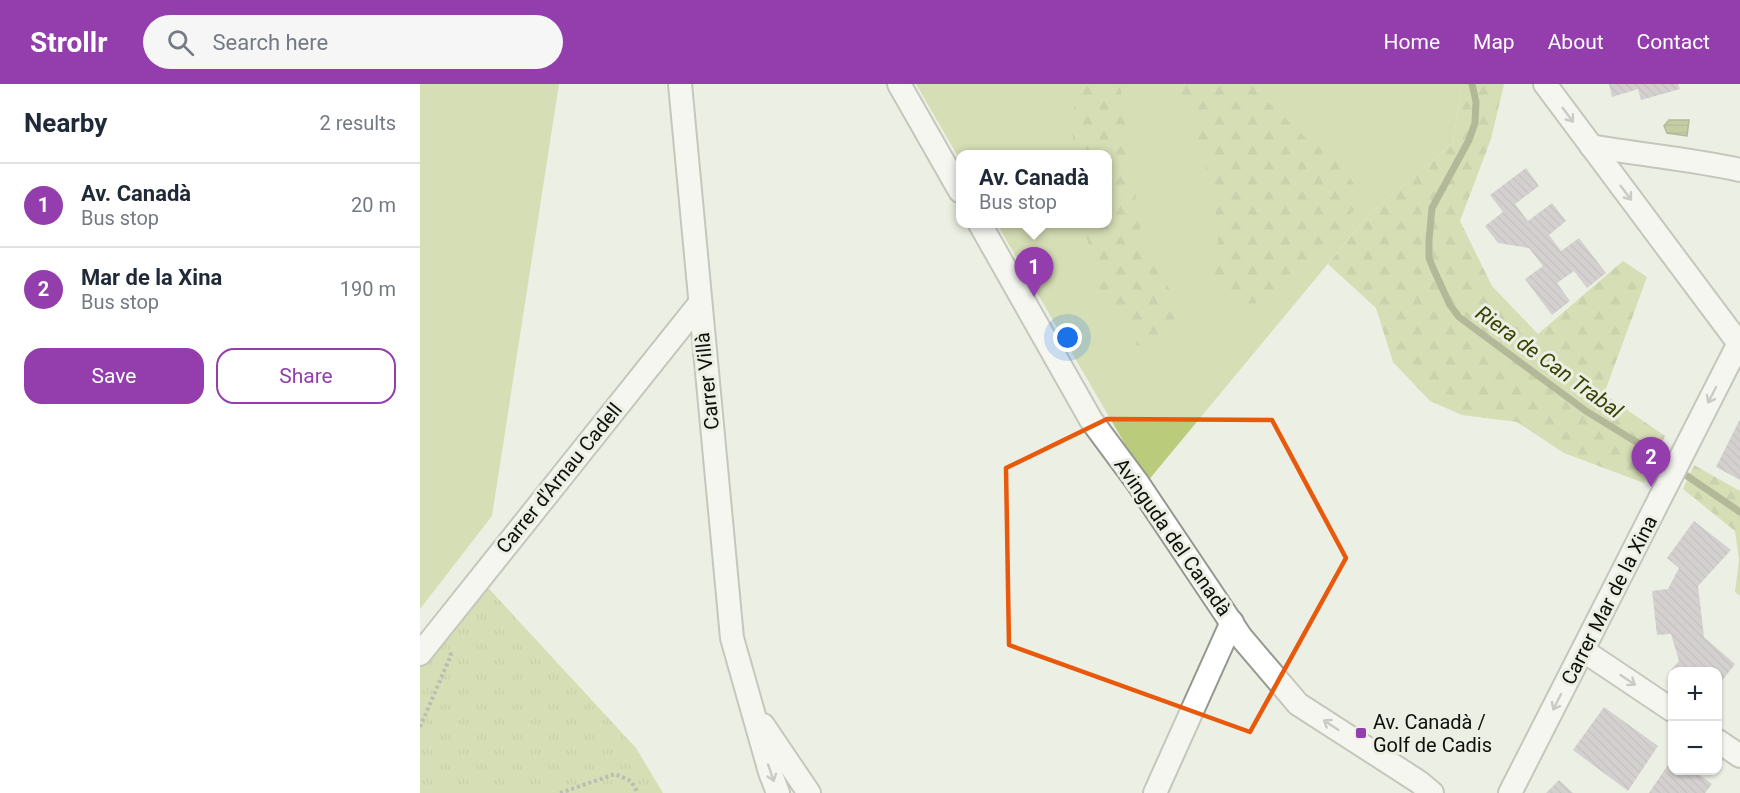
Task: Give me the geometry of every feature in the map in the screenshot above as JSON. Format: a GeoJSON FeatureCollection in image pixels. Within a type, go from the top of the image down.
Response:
{"type":"FeatureCollection","features":[{"type":"Feature","properties":{"kind":"street","name":"Carrer Villà"},"geometry":{"type":"LineString","coordinates":[[680,84],[732,638],[778,793]]}},
{"type":"Feature","properties":{"kind":"street"},"geometry":{"type":"LineString","coordinates":[[899,84],[956,184]]}},
{"type":"Feature","properties":{"kind":"street"},"geometry":{"type":"LineString","coordinates":[[1545,84],[1739,344]]}},
{"type":"Feature","properties":{"kind":"street"},"geometry":{"type":"LineString","coordinates":[[1591,146],[1711,163],[1740,170]]}},
{"type":"Feature","properties":{"kind":"street","name":"Avinguda del Canadà"},"geometry":{"type":"LineString","coordinates":[[982,228],[1091,420],[1137,482],[1242,637],[1298,704],[1419,782],[1432,793]]}},
{"type":"Feature","properties":{"kind":"street","name":"Carrer d'Arnau Cadell"},"geometry":{"type":"LineString","coordinates":[[420,654],[700,303]]}},
{"type":"Feature","properties":{"kind":"street","name":"Carrer Mar de la Xina"},"geometry":{"type":"LineString","coordinates":[[1510,793],[1739,344]]}},
{"type":"Feature","properties":{"kind":"street"},"geometry":{"type":"LineString","coordinates":[[1155,793],[1232,622]]}},
{"type":"Feature","properties":{"kind":"street"},"geometry":{"type":"LineString","coordinates":[[1584,651],[1668,707]]}},
{"type":"Feature","properties":{"kind":"street","name":"Carrer Villà"},"geometry":{"type":"LineString","coordinates":[[742,677],[766,732],[809,793]]}},
{"type":"Feature","properties":{"kind":"street"},"geometry":{"type":"LineString","coordinates":[[1722,744],[1740,756]]}},
{"type":"Feature","properties":{"kind":"path"},"geometry":{"type":"LineString","coordinates":[[420,728],[451,654],[438,631]]}},
{"type":"Feature","properties":{"kind":"path"},"geometry":{"type":"LineString","coordinates":[[560,793],[615,774],[631,782],[638,793]]}},
{"type":"Feature","properties":{"kind":"highlighted area"},"geometry":{"type":"Polygon","coordinates":[[[1107,419],[1272,420],[1346,558],[1250,732],[1009,645],[1006,468],[1107,419]]]}},
{"type":"Feature","properties":{"kind":"green space"},"geometry":{"type":"Polygon","coordinates":[[[420,84],[559,84],[492,516],[420,609],[420,84]]]}},
{"type":"Feature","properties":{"kind":"green space"},"geometry":{"type":"Polygon","coordinates":[[[916,84],[1462,84],[1453,143],[1370,213],[1147,482],[999,228],[1112,228],[1112,150],[956,150],[956,153],[916,84]]]}},
{"type":"Feature","properties":{"kind":"green space"},"geometry":{"type":"Polygon","coordinates":[[[1076,84],[1120,84],[1142,242],[1183,312],[1175,335],[1149,349],[1133,344],[1098,290],[1085,228],[1112,228],[1112,150],[1074,150],[1072,130],[1076,84]]]}},
{"type":"Feature","properties":{"kind":"green space"},"geometry":{"type":"Polygon","coordinates":[[[1177,84],[1255,84],[1268,102],[1305,137],[1327,151],[1340,163],[1364,199],[1346,219],[1312,271],[1259,303],[1226,305],[1213,273],[1219,233],[1209,175],[1177,84]]]}},
{"type":"Feature","properties":{"kind":"green space"},"geometry":{"type":"Polygon","coordinates":[[[1462,84],[1504,84],[1491,139],[1460,221],[1492,286],[1538,334],[1623,261],[1647,277],[1604,394],[1665,436],[1644,483],[1564,453],[1517,422],[1462,415],[1430,401],[1393,362],[1376,308],[1328,264],[1370,213],[1453,143],[1462,84]]]}},
{"type":"Feature","properties":{"kind":"green space"},"geometry":{"type":"Polygon","coordinates":[[[1694,465],[1740,491],[1740,596],[1735,592],[1739,560],[1735,531],[1683,489],[1694,465]]]}},
{"type":"Feature","properties":{"kind":"green space"},"geometry":{"type":"Polygon","coordinates":[[[479,578],[636,748],[663,793],[420,793],[420,654],[479,578]]]}},
{"type":"Feature","properties":{"kind":"shaded area"},"geometry":{"type":"Polygon","coordinates":[[[1669,120],[1689,120],[1687,136],[1667,133],[1664,126],[1669,120]]]}},
{"type":"Feature","properties":{"kind":"building"},"geometry":{"type":"Polygon","coordinates":[[[1609,84],[1678,84],[1680,89],[1641,100],[1638,89],[1612,97],[1609,84]]]}},
{"type":"Feature","properties":{"kind":"building"},"geometry":{"type":"Polygon","coordinates":[[[1526,168],[1539,186],[1515,204],[1528,221],[1552,203],[1566,221],[1549,235],[1561,251],[1579,238],[1606,273],[1587,288],[1574,271],[1557,283],[1570,301],[1552,315],[1525,279],[1543,266],[1529,248],[1498,243],[1485,226],[1503,212],[1490,195],[1526,168]]]}},
{"type":"Feature","properties":{"kind":"building"},"geometry":{"type":"Polygon","coordinates":[[[1740,419],[1740,480],[1716,467],[1740,419]]]}},
{"type":"Feature","properties":{"kind":"building"},"geometry":{"type":"Polygon","coordinates":[[[1694,521],[1731,550],[1698,586],[1704,637],[1735,664],[1722,681],[1722,667],[1674,667],[1679,661],[1671,634],[1657,635],[1652,591],[1668,589],[1679,568],[1667,558],[1694,521]]]}},
{"type":"Feature","properties":{"kind":"building"},"geometry":{"type":"Polygon","coordinates":[[[1604,707],[1658,746],[1628,791],[1573,750],[1604,707]]]}},
{"type":"Feature","properties":{"kind":"building"},"geometry":{"type":"Polygon","coordinates":[[[1668,765],[1668,775],[1700,775],[1712,784],[1705,793],[1649,793],[1668,765]]]}},
{"type":"Feature","properties":{"kind":"building"},"geometry":{"type":"Polygon","coordinates":[[[1559,780],[1573,793],[1546,793],[1559,780]]]}},
{"type":"Feature","properties":{"kind":"waterway","name":"Riera de Can Trabal"},"geometry":{"type":"LineString","coordinates":[[1472,84],[1476,102],[1475,123],[1469,140],[1432,208],[1429,258],[1450,305],[1459,317],[1586,411],[1646,448],[1740,512]]}},
{"type":"Feature","properties":{"kind":"place","name":"Av. Canadà"},"geometry":{"type":"Point","coordinates":[1034,297]}},
{"type":"Feature","properties":{"kind":"place","name":"Mar de la Xina"},"geometry":{"type":"Point","coordinates":[1651,487]}},
{"type":"Feature","properties":{"kind":"place","name":"Av. Canadà / Golf de Cadis"},"geometry":{"type":"Point","coordinates":[1361,733]}}]}
